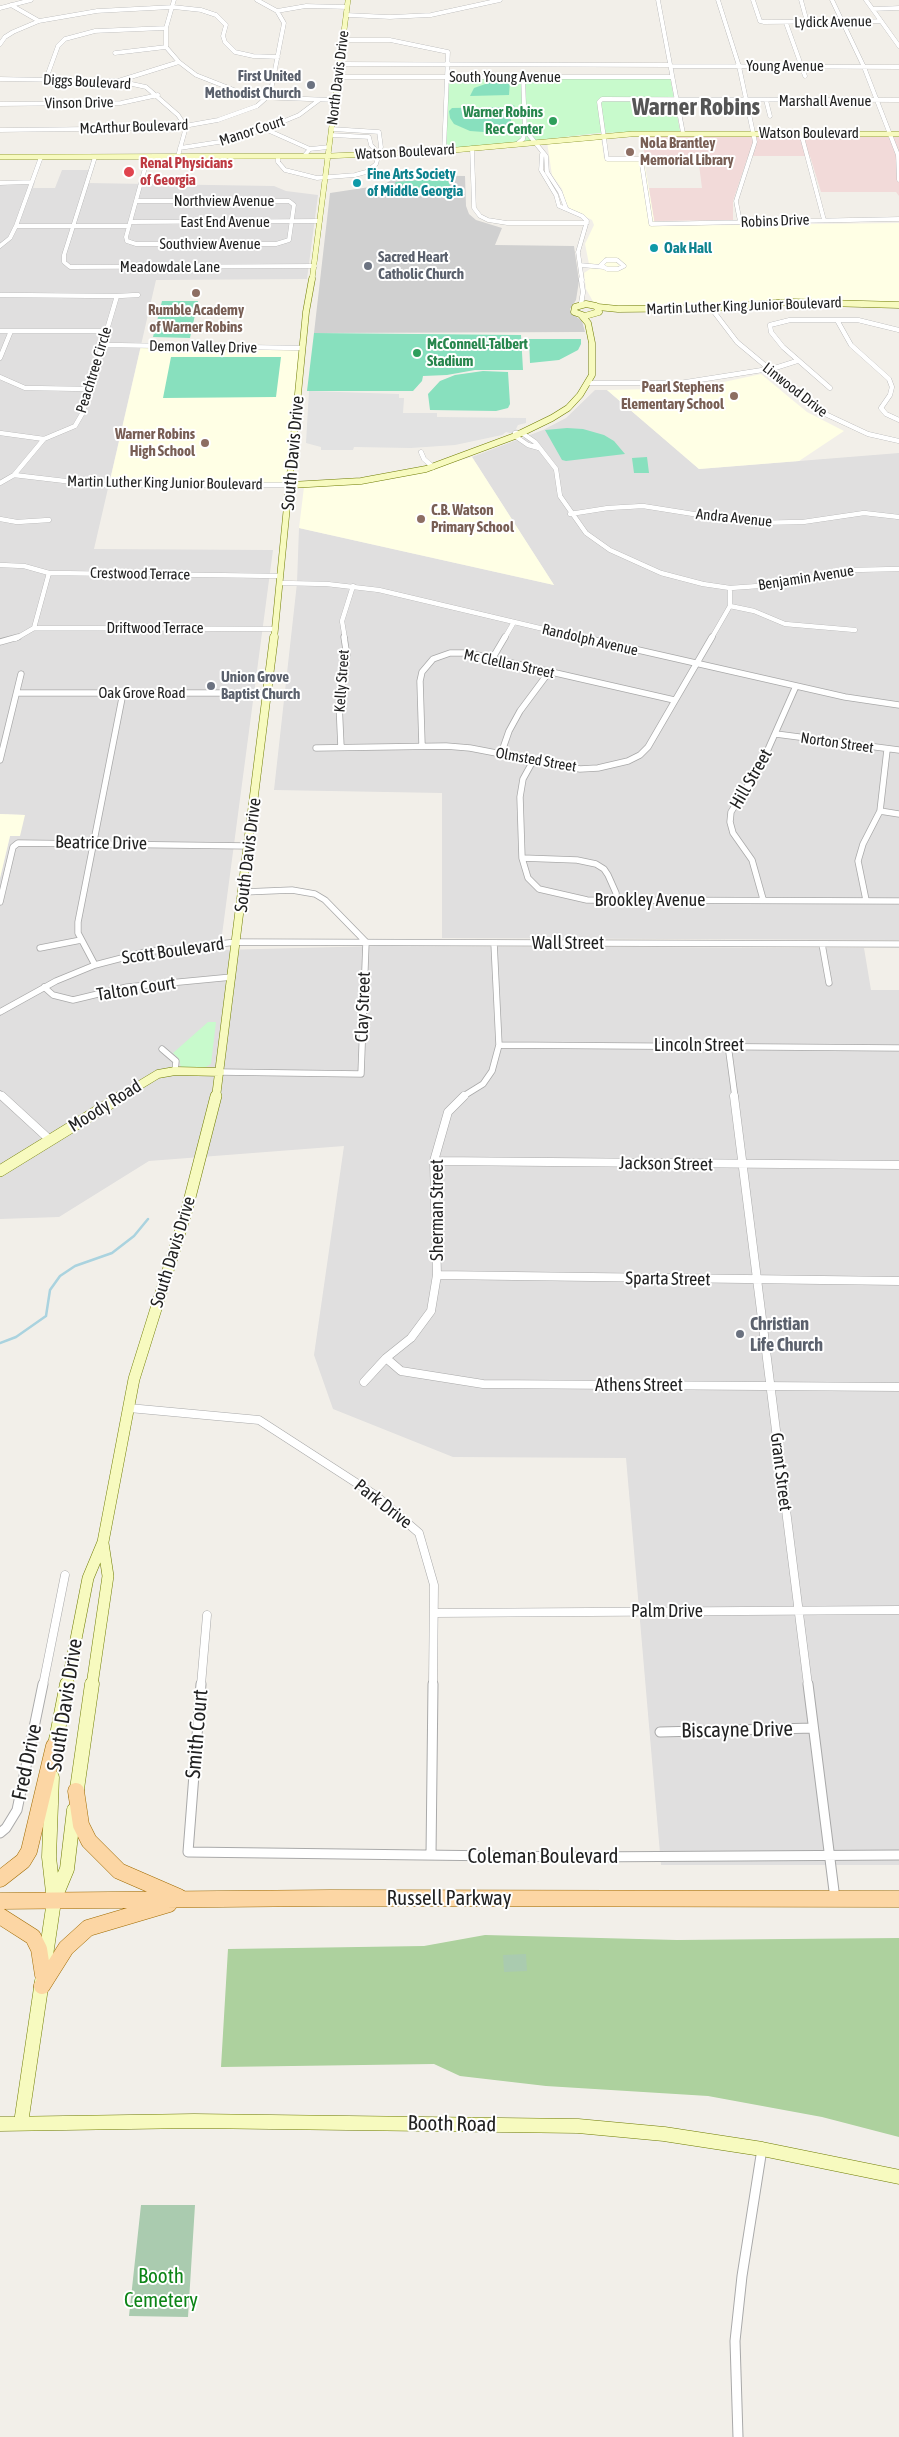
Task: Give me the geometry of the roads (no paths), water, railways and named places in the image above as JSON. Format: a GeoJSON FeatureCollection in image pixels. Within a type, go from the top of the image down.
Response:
{"type":"FeatureCollection","features":[{"type":"Feature","properties":{"kind":"main road"},"geometry":{"type":"LineString","coordinates":[[0,1879],[16,1868],[29,1851],[54,1746]]}},
{"type":"Feature","properties":{"kind":"main road"},"geometry":{"type":"LineString","coordinates":[[76,1791],[81,1825],[89,1841],[119,1871],[186,1900]]}},
{"type":"Feature","properties":{"kind":"main road","name":"Russell Parkway"},"geometry":{"type":"LineString","coordinates":[[0,1901],[899,1899]]}},
{"type":"Feature","properties":{"kind":"main road"},"geometry":{"type":"LineString","coordinates":[[42,1980],[66,1948],[80,1933],[88,1928],[186,1900]]}},
{"type":"Feature","properties":{"kind":"main road"},"geometry":{"type":"LineString","coordinates":[[0,1916],[33,1937],[38,1949],[42,1980]]}},
{"type":"Feature","properties":{"kind":"street"},"geometry":{"type":"LineString","coordinates":[[0,8],[31,0]]}},
{"type":"Feature","properties":{"kind":"street"},"geometry":{"type":"LineString","coordinates":[[174,0],[166,28],[166,47],[179,62],[196,75],[227,89],[266,98],[335,100]]}},
{"type":"Feature","properties":{"kind":"street"},"geometry":{"type":"LineString","coordinates":[[257,0],[277,11],[284,23],[272,85],[266,98]]}},
{"type":"Feature","properties":{"kind":"street","name":"North Davis Drive"},"geometry":{"type":"LineString","coordinates":[[327,156],[348,0]]}},
{"type":"Feature","properties":{"kind":"street"},"geometry":{"type":"LineString","coordinates":[[347,15],[392,17],[431,15],[500,0]]}},
{"type":"Feature","properties":{"kind":"street"},"geometry":{"type":"LineString","coordinates":[[658,0],[683,133]]}},
{"type":"Feature","properties":{"kind":"street"},"geometry":{"type":"LineString","coordinates":[[718,0],[739,66],[755,145],[736,201],[740,222]]}},
{"type":"Feature","properties":{"kind":"street","name":"Lydick Avenue"},"geometry":{"type":"LineString","coordinates":[[753,0],[761,22],[881,21]]}},
{"type":"Feature","properties":{"kind":"street"},"geometry":{"type":"LineString","coordinates":[[801,0],[807,22]]}},
{"type":"Feature","properties":{"kind":"street"},"geometry":{"type":"LineString","coordinates":[[832,0],[878,101],[898,155],[899,180]]}},
{"type":"Feature","properties":{"kind":"street"},"geometry":{"type":"LineString","coordinates":[[866,0],[899,46]]}},
{"type":"Feature","properties":{"kind":"street"},"geometry":{"type":"LineString","coordinates":[[10,5],[39,22]]}},
{"type":"Feature","properties":{"kind":"street"},"geometry":{"type":"LineString","coordinates":[[277,11],[306,6],[347,7]]}},
{"type":"Feature","properties":{"kind":"street"},"geometry":{"type":"LineString","coordinates":[[0,44],[4,37],[39,22],[97,11],[172,7],[201,10],[216,15],[226,25],[223,36],[225,42],[235,52],[253,56],[278,57]]}},
{"type":"Feature","properties":{"kind":"street"},"geometry":{"type":"LineString","coordinates":[[873,9],[899,8]]}},
{"type":"Feature","properties":{"kind":"street"},"geometry":{"type":"LineString","coordinates":[[786,23],[805,76]]}},
{"type":"Feature","properties":{"kind":"street"},"geometry":{"type":"LineString","coordinates":[[46,79],[58,46],[65,39],[95,31],[166,28]]}},
{"type":"Feature","properties":{"kind":"street"},"geometry":{"type":"LineString","coordinates":[[342,40],[390,40],[448,52],[444,151]]}},
{"type":"Feature","properties":{"kind":"street"},"geometry":{"type":"LineString","coordinates":[[115,53],[166,47]]}},
{"type":"Feature","properties":{"kind":"street"},"geometry":{"type":"LineString","coordinates":[[118,81],[179,62]]}},
{"type":"Feature","properties":{"kind":"street","name":"Young Avenue"},"geometry":{"type":"LineString","coordinates":[[339,64],[899,67]]}},
{"type":"Feature","properties":{"kind":"street"},"geometry":{"type":"LineString","coordinates":[[518,143],[523,139],[525,130],[523,76]]}},
{"type":"Feature","properties":{"kind":"street","name":"South Young Avenue"},"geometry":{"type":"LineString","coordinates":[[338,77],[672,77]]}},
{"type":"Feature","properties":{"kind":"street","name":"Diggs Boulevard"},"geometry":{"type":"LineString","coordinates":[[0,79],[118,81],[146,87],[158,95],[186,126]]}},
{"type":"Feature","properties":{"kind":"street","name":"Vinson Drive"},"geometry":{"type":"LineString","coordinates":[[0,104],[121,103],[158,95]]}},
{"type":"Feature","properties":{"kind":"street","name":"McArthur Boulevard"},"geometry":{"type":"LineString","coordinates":[[0,130],[147,130],[186,126],[232,116],[257,106],[266,98]]}},
{"type":"Feature","properties":{"kind":"street","name":"Marshall Avenue"},"geometry":{"type":"LineString","coordinates":[[604,135],[599,102],[602,99],[899,100]]}},
{"type":"Feature","properties":{"kind":"street","name":"Manor Court"},"geometry":{"type":"LineString","coordinates":[[180,148],[219,142],[265,129],[298,115],[319,100]]}},
{"type":"Feature","properties":{"kind":"street"},"geometry":{"type":"LineString","coordinates":[[766,100],[770,116]]}},
{"type":"Feature","properties":{"kind":"street"},"geometry":{"type":"LineString","coordinates":[[178,156],[186,126]]}},
{"type":"Feature","properties":{"kind":"street"},"geometry":{"type":"LineString","coordinates":[[265,129],[310,149],[329,146]]}},
{"type":"Feature","properties":{"kind":"street"},"geometry":{"type":"LineString","coordinates":[[278,156],[278,162],[285,170],[305,177],[351,176],[366,172],[376,164],[381,147],[381,134],[359,129],[332,129]]}},
{"type":"Feature","properties":{"kind":"street"},"geometry":{"type":"LineString","coordinates":[[525,130],[544,155]]}},
{"type":"Feature","properties":{"kind":"street","name":"Watson Boulevard"},"geometry":{"type":"LineString","coordinates":[[0,157],[327,156],[444,151],[604,135],[683,133],[899,134]]}},
{"type":"Feature","properties":{"kind":"street"},"geometry":{"type":"LineString","coordinates":[[801,134],[824,220]]}},
{"type":"Feature","properties":{"kind":"street"},"geometry":{"type":"LineString","coordinates":[[331,135],[369,137],[370,145],[378,154]]}},
{"type":"Feature","properties":{"kind":"street","name":"Robins Drive"},"geometry":{"type":"LineString","coordinates":[[604,135],[607,160],[641,160],[651,224],[899,220]]}},
{"type":"Feature","properties":{"kind":"street"},"geometry":{"type":"LineString","coordinates":[[549,140],[545,143],[541,170],[556,195],[559,206],[582,216],[588,223]]}},
{"type":"Feature","properties":{"kind":"street"},"geometry":{"type":"LineString","coordinates":[[472,148],[474,208],[480,216],[488,220],[507,223],[588,223]]}},
{"type":"Feature","properties":{"kind":"street"},"geometry":{"type":"LineString","coordinates":[[304,156],[310,149]]}},
{"type":"Feature","properties":{"kind":"street","name":"South Davis Drive"},"geometry":{"type":"LineString","coordinates":[[54,1901],[49,1857],[54,1746],[88,1578],[103,1542],[140,1361],[186,1213],[214,1106],[220,1072],[268,693],[291,485],[302,348],[315,266],[327,156]]}},
{"type":"Feature","properties":{"kind":"street"},"geometry":{"type":"LineString","coordinates":[[0,246],[10,238],[16,226],[41,157]]}},
{"type":"Feature","properties":{"kind":"street"},"geometry":{"type":"LineString","coordinates":[[74,226],[95,157]]}},
{"type":"Feature","properties":{"kind":"street"},"geometry":{"type":"LineString","coordinates":[[129,224],[148,157]]}},
{"type":"Feature","properties":{"kind":"street"},"geometry":{"type":"LineString","coordinates":[[0,183],[31,182]]}},
{"type":"Feature","properties":{"kind":"street","name":"Northview Avenue"},"geometry":{"type":"LineString","coordinates":[[136,201],[290,201],[294,205],[292,222]]}},
{"type":"Feature","properties":{"kind":"street","name":"Southview Avenue"},"geometry":{"type":"LineString","coordinates":[[129,224],[126,239],[136,244],[281,244],[289,240],[292,222]]}},
{"type":"Feature","properties":{"kind":"street","name":"East End Avenue"},"geometry":{"type":"LineString","coordinates":[[16,226],[320,222]]}},
{"type":"Feature","properties":{"kind":"street"},"geometry":{"type":"LineString","coordinates":[[588,223],[579,249],[580,265],[584,292],[590,304],[599,310],[588,323],[573,310],[581,304],[590,304]]}},
{"type":"Feature","properties":{"kind":"street","name":"Meadowdale Lane"},"geometry":{"type":"LineString","coordinates":[[74,226],[64,262],[70,267],[315,266]]}},
{"type":"Feature","properties":{"kind":"street"},"geometry":{"type":"LineString","coordinates":[[580,265],[602,265]]}},
{"type":"Feature","properties":{"kind":"street"},"geometry":{"type":"LineString","coordinates":[[581,304],[584,292]]}},
{"type":"Feature","properties":{"kind":"street"},"geometry":{"type":"LineString","coordinates":[[0,295],[138,295]]}},
{"type":"Feature","properties":{"kind":"street","name":"Peachtree Circle"},"geometry":{"type":"LineString","coordinates":[[0,434],[44,439],[75,426],[82,414],[117,296]]}},
{"type":"Feature","properties":{"kind":"street","name":"Martin Luther King Junior Boulevard"},"geometry":{"type":"LineString","coordinates":[[599,310],[711,308],[790,302],[899,305]]}},
{"type":"Feature","properties":{"kind":"street","name":"Linwood Drive"},"geometry":{"type":"LineString","coordinates":[[711,308],[737,342],[767,369],[821,412],[868,434],[899,441]]}},
{"type":"Feature","properties":{"kind":"street"},"geometry":{"type":"LineString","coordinates":[[582,316],[592,316]]}},
{"type":"Feature","properties":{"kind":"street"},"geometry":{"type":"LineString","coordinates":[[830,388],[797,361],[771,332],[770,325],[790,320],[837,320],[874,323],[899,330]]}},
{"type":"Feature","properties":{"kind":"street"},"geometry":{"type":"LineString","coordinates":[[837,320],[851,345],[889,378],[892,387],[890,395],[881,408],[886,414],[899,420]]}},
{"type":"Feature","properties":{"kind":"street","name":"Martin Luther King Junior Boulevard"},"geometry":{"type":"LineString","coordinates":[[14,475],[99,485],[291,485],[367,480],[433,467],[519,435],[568,408],[588,383],[593,365],[588,323]]}},
{"type":"Feature","properties":{"kind":"street"},"geometry":{"type":"LineString","coordinates":[[0,331],[106,331]]}},
{"type":"Feature","properties":{"kind":"street"},"geometry":{"type":"LineString","coordinates":[[0,358],[11,331]]}},
{"type":"Feature","properties":{"kind":"street","name":"Demon Valley Drive"},"geometry":{"type":"LineString","coordinates":[[104,345],[302,348]]}},
{"type":"Feature","properties":{"kind":"street"},"geometry":{"type":"LineString","coordinates":[[588,383],[680,384],[794,364],[797,361]]}},
{"type":"Feature","properties":{"kind":"street"},"geometry":{"type":"LineString","coordinates":[[0,377],[25,388],[89,388]]}},
{"type":"Feature","properties":{"kind":"street","name":"Benjamin Avenue"},"geometry":{"type":"LineString","coordinates":[[519,435],[528,445],[539,448],[556,469],[560,496],[570,514],[586,533],[632,562],[677,578],[730,588],[772,585],[850,570],[899,569]]}},
{"type":"Feature","properties":{"kind":"street"},"geometry":{"type":"LineString","coordinates":[[0,483],[14,475],[44,439]]}},
{"type":"Feature","properties":{"kind":"street"},"geometry":{"type":"LineString","coordinates":[[422,452],[424,460],[433,467]]}},
{"type":"Feature","properties":{"kind":"street","name":"Andra Avenue"},"geometry":{"type":"LineString","coordinates":[[570,514],[608,508],[643,506],[750,523],[803,522],[864,513],[899,517]]}},
{"type":"Feature","properties":{"kind":"street"},"geometry":{"type":"LineString","coordinates":[[0,519],[17,522],[49,520]]}},
{"type":"Feature","properties":{"kind":"street","name":"Crestwood Terrace"},"geometry":{"type":"LineString","coordinates":[[0,565],[24,566],[48,574],[281,580]]}},
{"type":"Feature","properties":{"kind":"street"},"geometry":{"type":"LineString","coordinates":[[0,642],[13,640],[34,628],[48,574]]}},
{"type":"Feature","properties":{"kind":"street","name":"Randolph Avenue"},"geometry":{"type":"LineString","coordinates":[[281,580],[379,590],[694,664],[796,686],[899,705]]}},
{"type":"Feature","properties":{"kind":"street","name":"Kelly Street"},"geometry":{"type":"LineString","coordinates":[[341,747],[339,703],[347,656],[342,621],[344,606],[353,586]]}},
{"type":"Feature","properties":{"kind":"street"},"geometry":{"type":"LineString","coordinates":[[730,588],[730,606],[754,611],[785,624],[855,630]]}},
{"type":"Feature","properties":{"kind":"street","name":"Olmsted Street"},"geometry":{"type":"LineString","coordinates":[[316,748],[422,745],[470,748],[533,761],[590,769],[617,765],[634,759],[648,747],[694,664],[730,606]]}},
{"type":"Feature","properties":{"kind":"street"},"geometry":{"type":"LineString","coordinates":[[492,659],[514,622]]}},
{"type":"Feature","properties":{"kind":"street","name":"Driftwood Terrace"},"geometry":{"type":"LineString","coordinates":[[34,628],[275,629]]}},
{"type":"Feature","properties":{"kind":"street","name":"Mc Clellan Street"},"geometry":{"type":"LineString","coordinates":[[422,745],[420,681],[426,665],[433,659],[450,653],[468,653],[674,700]]}},
{"type":"Feature","properties":{"kind":"street"},"geometry":{"type":"LineString","coordinates":[[501,754],[509,731],[520,711],[549,672]]}},
{"type":"Feature","properties":{"kind":"street"},"geometry":{"type":"LineString","coordinates":[[0,760],[21,674]]}},
{"type":"Feature","properties":{"kind":"street","name":"Hill Street"},"geometry":{"type":"LineString","coordinates":[[763,900],[752,860],[733,833],[730,822],[731,812],[751,784],[776,734],[796,686]]}},
{"type":"Feature","properties":{"kind":"street","name":"Oak Grove Road"},"geometry":{"type":"LineString","coordinates":[[17,693],[268,693]]}},
{"type":"Feature","properties":{"kind":"street"},"geometry":{"type":"LineString","coordinates":[[96,965],[78,933],[78,922],[123,693]]}},
{"type":"Feature","properties":{"kind":"street","name":"Norton Street"},"geometry":{"type":"LineString","coordinates":[[776,734],[887,750],[899,750]]}},
{"type":"Feature","properties":{"kind":"street"},"geometry":{"type":"LineString","coordinates":[[866,900],[858,861],[863,844],[880,812],[887,750]]}},
{"type":"Feature","properties":{"kind":"street","name":"Brookley Avenue"},"geometry":{"type":"LineString","coordinates":[[533,761],[524,779],[520,797],[522,858],[528,878],[539,889],[577,899],[899,901]]}},
{"type":"Feature","properties":{"kind":"street"},"geometry":{"type":"LineString","coordinates":[[880,812],[899,814]]}},
{"type":"Feature","properties":{"kind":"street","name":"Beatrice Drive"},"geometry":{"type":"LineString","coordinates":[[0,902],[14,844],[22,842],[249,846]]}},
{"type":"Feature","properties":{"kind":"street"},"geometry":{"type":"LineString","coordinates":[[522,858],[577,860],[596,864],[604,869],[608,875],[616,893],[616,900]]}},
{"type":"Feature","properties":{"kind":"street"},"geometry":{"type":"LineString","coordinates":[[244,892],[292,890],[315,894],[325,900],[366,942]]}},
{"type":"Feature","properties":{"kind":"street"},"geometry":{"type":"LineString","coordinates":[[40,948],[81,940]]}},
{"type":"Feature","properties":{"kind":"street","name":"Wall Street"},"geometry":{"type":"LineString","coordinates":[[237,942],[899,944]]}},
{"type":"Feature","properties":{"kind":"street","name":"Scott Boulevard"},"geometry":{"type":"LineString","coordinates":[[0,1012],[44,987],[96,965],[145,952],[237,942]]}},
{"type":"Feature","properties":{"kind":"street","name":"Clay Street"},"geometry":{"type":"LineString","coordinates":[[220,1072],[361,1074],[366,942]]}},
{"type":"Feature","properties":{"kind":"street","name":"Sherman Street"},"geometry":{"type":"LineString","coordinates":[[364,1382],[386,1358],[412,1338],[431,1311],[437,1275],[434,1161],[448,1112],[461,1098],[484,1084],[492,1071],[499,1046],[494,943]]}},
{"type":"Feature","properties":{"kind":"street"},"geometry":{"type":"LineString","coordinates":[[822,944],[829,983]]}},
{"type":"Feature","properties":{"kind":"street","name":"Talton Court"},"geometry":{"type":"LineString","coordinates":[[44,987],[53,995],[73,1000],[127,987],[232,977]]}},
{"type":"Feature","properties":{"kind":"street","name":"Lincoln Street"},"geometry":{"type":"LineString","coordinates":[[499,1046],[728,1045],[899,1048]]}},
{"type":"Feature","properties":{"kind":"street","name":"Grant Street"},"geometry":{"type":"LineString","coordinates":[[728,1045],[835,1900]]}},
{"type":"Feature","properties":{"kind":"street"},"geometry":{"type":"LineString","coordinates":[[162,1049],[176,1060],[175,1071]]}},
{"type":"Feature","properties":{"kind":"street","name":"Moody Road"},"geometry":{"type":"LineString","coordinates":[[0,1172],[158,1074],[175,1071],[220,1072]]}},
{"type":"Feature","properties":{"kind":"street"},"geometry":{"type":"LineString","coordinates":[[0,1094],[50,1140]]}},
{"type":"Feature","properties":{"kind":"street","name":"Jackson Street"},"geometry":{"type":"LineString","coordinates":[[434,1161],[899,1165]]}},
{"type":"Feature","properties":{"kind":"street","name":"Sparta Street"},"geometry":{"type":"LineString","coordinates":[[437,1275],[899,1281]]}},
{"type":"Feature","properties":{"kind":"street","name":"Athens Street"},"geometry":{"type":"LineString","coordinates":[[386,1358],[401,1372],[483,1384],[899,1387]]}},
{"type":"Feature","properties":{"kind":"street","name":"Park Drive"},"geometry":{"type":"LineString","coordinates":[[129,1408],[259,1420],[375,1495],[419,1533],[434,1585],[431,1856]]}},
{"type":"Feature","properties":{"kind":"street","name":"South Davis Drive"},"geometry":{"type":"LineString","coordinates":[[21,2123],[54,1901],[67,1869],[76,1791],[108,1576],[103,1542]]}},
{"type":"Feature","properties":{"kind":"street","name":"Fred Drive"},"geometry":{"type":"LineString","coordinates":[[3,1831],[17,1810],[65,1575]]}},
{"type":"Feature","properties":{"kind":"street","name":"Palm Drive"},"geometry":{"type":"LineString","coordinates":[[434,1613],[899,1610]]}},
{"type":"Feature","properties":{"kind":"street","name":"Smith Court"},"geometry":{"type":"LineString","coordinates":[[188,1852],[207,1615]]}},
{"type":"Feature","properties":{"kind":"street","name":"Biscayne Drive"},"geometry":{"type":"LineString","coordinates":[[660,1732],[813,1728]]}},
{"type":"Feature","properties":{"kind":"street","name":"Coleman Boulevard"},"geometry":{"type":"LineString","coordinates":[[188,1852],[431,1856],[899,1855]]}},
{"type":"Feature","properties":{"kind":"street","name":"Booth Road"},"geometry":{"type":"LineString","coordinates":[[0,2124],[251,2121],[578,2126],[664,2134],[762,2149],[899,2177]]}},
{"type":"Feature","properties":{"kind":"street"},"geometry":{"type":"LineString","coordinates":[[738,2437],[735,2341],[742,2276],[762,2149]]}},
{"type":"Feature","properties":{"kind":"waterway"},"geometry":{"type":"LineString","coordinates":[[0,1343],[16,1337],[46,1316],[50,1290],[60,1276],[75,1266],[112,1253],[134,1236],[148,1219]]}},
{"type":"Feature","properties":{"kind":"place","name":"First United Methodist Church"},"geometry":{"type":"Point","coordinates":[311,85]}},
{"type":"Feature","properties":{"kind":"place","name":"Warner Robins Rec Center"},"geometry":{"type":"Point","coordinates":[553,121]}},
{"type":"Feature","properties":{"kind":"place","name":"Nola Brantley Memorial Library"},"geometry":{"type":"Point","coordinates":[630,152]}},
{"type":"Feature","properties":{"kind":"place","name":"Renal Physicians of Georgia"},"geometry":{"type":"Point","coordinates":[129,172]}},
{"type":"Feature","properties":{"kind":"place","name":"Fine Arts Society of Middle Georgia"},"geometry":{"type":"Point","coordinates":[357,183]}},
{"type":"Feature","properties":{"kind":"place","name":"Oak Hall"},"geometry":{"type":"Point","coordinates":[654,248]}},
{"type":"Feature","properties":{"kind":"place","name":"Sacred Heart Catholic Church"},"geometry":{"type":"Point","coordinates":[368,266]}},
{"type":"Feature","properties":{"kind":"place","name":"Rumble Academy of Warner Robins"},"geometry":{"type":"Point","coordinates":[196,293]}},
{"type":"Feature","properties":{"kind":"place","name":"McConnell-Talbert Stadium"},"geometry":{"type":"Point","coordinates":[417,353]}},
{"type":"Feature","properties":{"kind":"place","name":"Pearl Stephens Elementary School"},"geometry":{"type":"Point","coordinates":[734,396]}},
{"type":"Feature","properties":{"kind":"place","name":"Warner Robins High School"},"geometry":{"type":"Point","coordinates":[205,443]}},
{"type":"Feature","properties":{"kind":"place","name":"C.B. Watson Primary School"},"geometry":{"type":"Point","coordinates":[421,519]}},
{"type":"Feature","properties":{"kind":"place","name":"Union Grove Baptist Church"},"geometry":{"type":"Point","coordinates":[211,686]}},
{"type":"Feature","properties":{"kind":"place","name":"Christian Life Church"},"geometry":{"type":"Point","coordinates":[740,1334]}},
{"type":"Feature","properties":{"kind":"district","name":"Warner Robins"},"geometry":{"type":"Point","coordinates":[696,107]}},
{"type":"Feature","properties":{"kind":"park label","name":"Booth Cemetery"},"geometry":{"type":"Point","coordinates":[161,2288]}}]}
